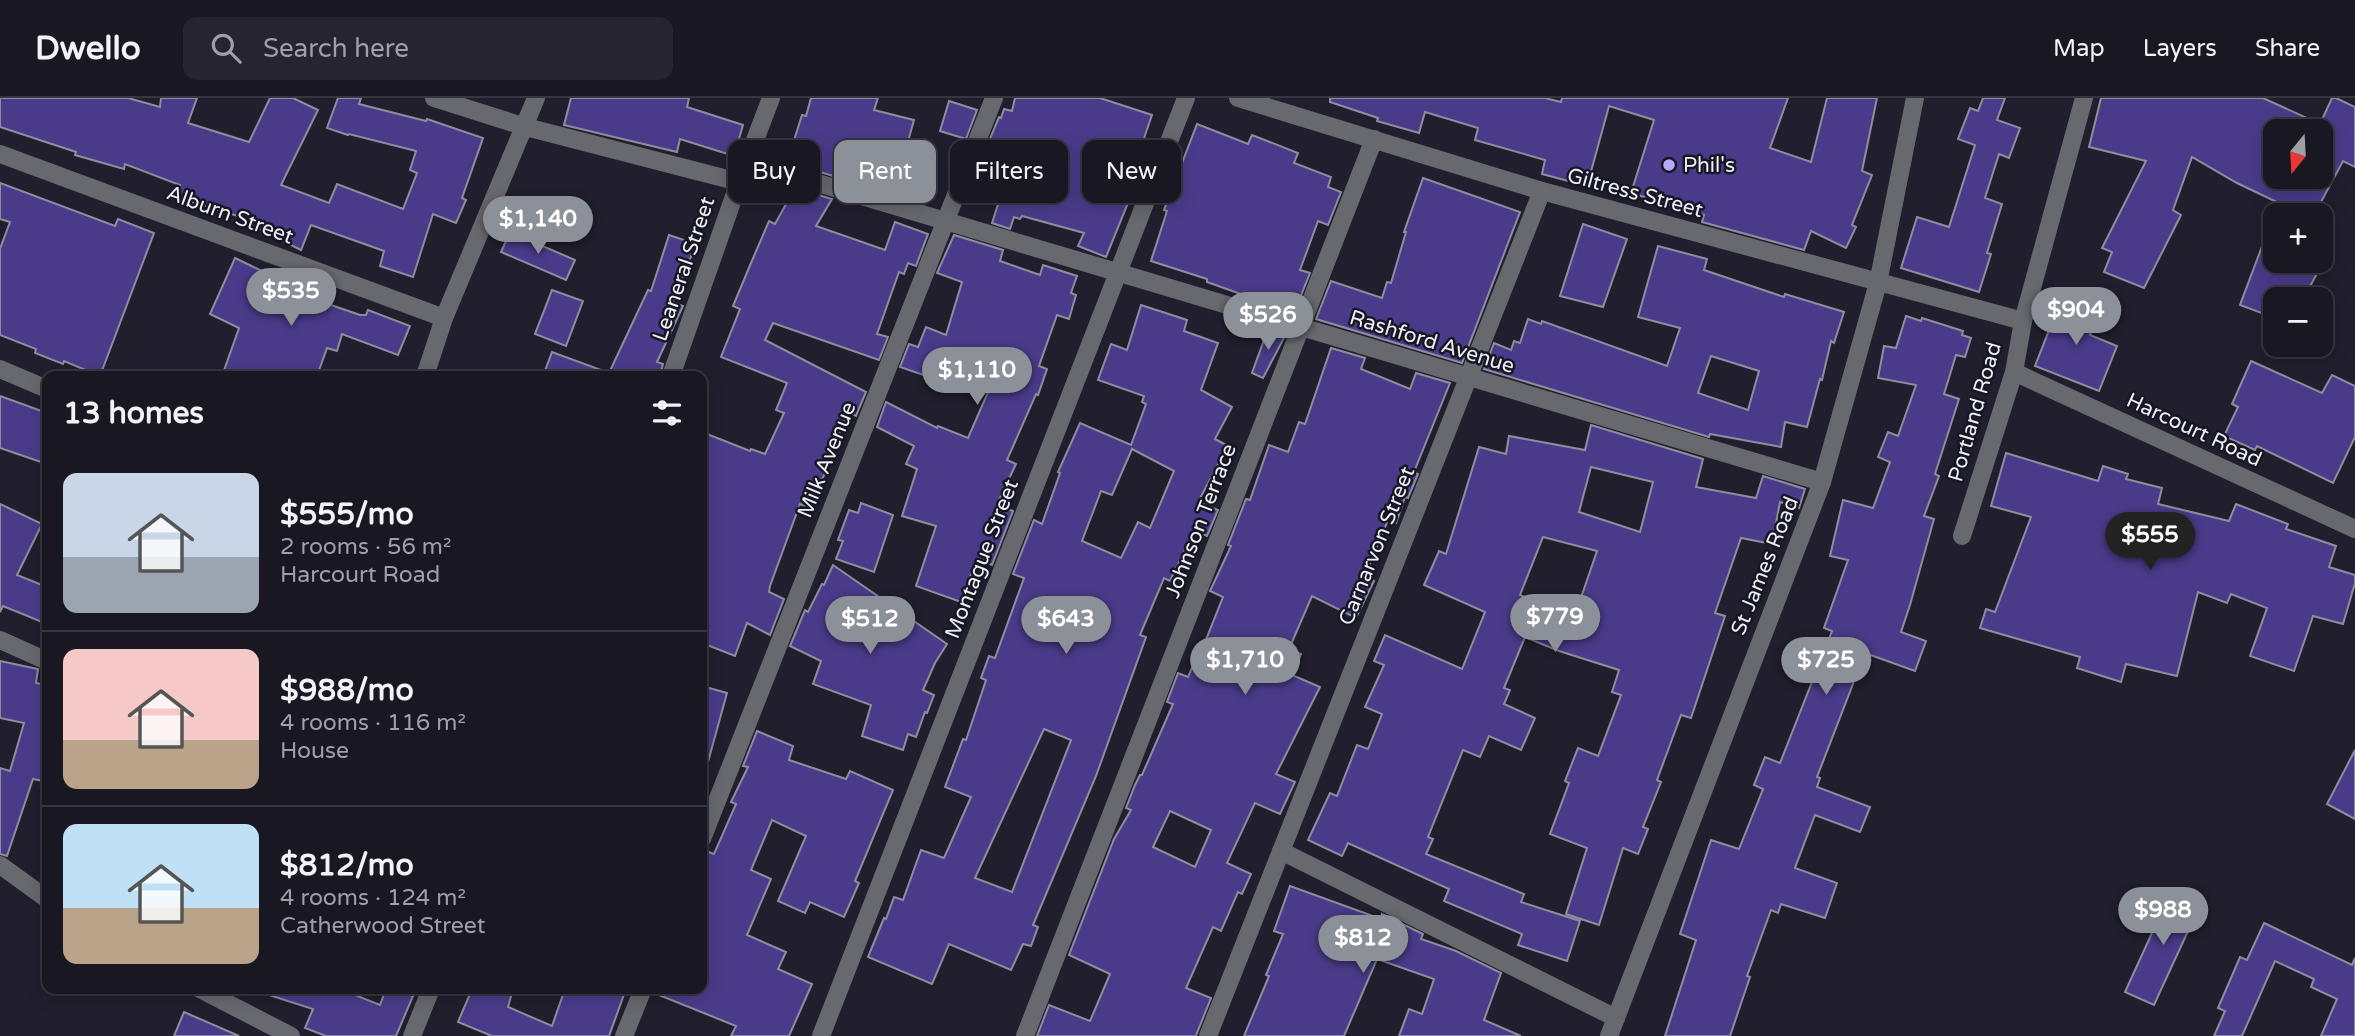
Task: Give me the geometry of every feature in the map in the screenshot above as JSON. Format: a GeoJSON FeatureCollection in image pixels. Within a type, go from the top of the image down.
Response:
{"type":"FeatureCollection","features":[{"type":"Feature","properties":{"kind":"street"},"geometry":{"type":"LineString","coordinates":[[434,98],[526,127],[728,179]]}},
{"type":"Feature","properties":{"kind":"street"},"geometry":{"type":"LineString","coordinates":[[427,371],[444,318],[536,98]]}},
{"type":"Feature","properties":{"kind":"street","name":"Leaneral Street"},"geometry":{"type":"LineString","coordinates":[[755,140],[771,98]]}},
{"type":"Feature","properties":{"kind":"street","name":"Milk Avenue"},"geometry":{"type":"LineString","coordinates":[[707,826],[994,98]]}},
{"type":"Feature","properties":{"kind":"street","name":"Montague Street"},"geometry":{"type":"LineString","coordinates":[[821,1036],[1186,98]]}},
{"type":"Feature","properties":{"kind":"street","name":"Giltress Street"},"geometry":{"type":"LineString","coordinates":[[1238,98],[1542,191],[2023,321]]}},
{"type":"Feature","properties":{"kind":"street","name":"St James Road"},"geometry":{"type":"LineString","coordinates":[[1609,1036],[1822,482],[1878,283],[1916,98]]}},
{"type":"Feature","properties":{"kind":"street","name":"Portland Road"},"geometry":{"type":"LineString","coordinates":[[1962,536],[2014,372],[2023,321],[2084,98]]}},
{"type":"Feature","properties":{"kind":"street","name":"Johnson Terrace"},"geometry":{"type":"LineString","coordinates":[[1025,1036],[1374,139]]}},
{"type":"Feature","properties":{"kind":"street","name":"Alburn Street"},"geometry":{"type":"LineString","coordinates":[[0,154],[444,318]]}},
{"type":"Feature","properties":{"kind":"street","name":"Rashford Avenue"},"geometry":{"type":"LineString","coordinates":[[820,184],[1822,482]]}},
{"type":"Feature","properties":{"kind":"street","name":"Carnarvon Street"},"geometry":{"type":"LineString","coordinates":[[1208,1036],[1542,191]]}},
{"type":"Feature","properties":{"kind":"street","name":"Leaneral Street"},"geometry":{"type":"LineString","coordinates":[[673,371],[731,203]]}},
{"type":"Feature","properties":{"kind":"street"},"geometry":{"type":"LineString","coordinates":[[0,369],[42,387]]}},
{"type":"Feature","properties":{"kind":"street","name":"Harcourt Road"},"geometry":{"type":"LineString","coordinates":[[2014,372],[2355,529]]}},
{"type":"Feature","properties":{"kind":"street"},"geometry":{"type":"LineString","coordinates":[[0,640],[42,659]]}},
{"type":"Feature","properties":{"kind":"street"},"geometry":{"type":"LineString","coordinates":[[1281,851],[1616,1018]]}},
{"type":"Feature","properties":{"kind":"street"},"geometry":{"type":"LineString","coordinates":[[0,865],[42,895]]}},
{"type":"Feature","properties":{"kind":"street"},"geometry":{"type":"LineString","coordinates":[[223,994],[291,1036]]}},
{"type":"Feature","properties":{"kind":"street"},"geometry":{"type":"LineString","coordinates":[[412,1036],[429,994]]}},
{"type":"Feature","properties":{"kind":"street"},"geometry":{"type":"LineString","coordinates":[[624,1036],[641,994]]}},
{"type":"Feature","properties":{"kind":"building"},"geometry":{"type":"Polygon","coordinates":[[[0,98],[128,98],[160,107],[161,98],[197,98],[188,123],[249,142],[270,98],[293,98],[318,110],[281,185],[329,203],[337,184],[403,209],[417,173],[410,170],[416,151],[327,128],[338,98],[361,98],[359,104],[426,121],[427,119],[483,138],[462,198],[466,200],[456,223],[433,214],[413,277],[380,266],[384,251],[311,225],[301,250],[249,224],[251,220],[176,197],[180,185],[125,164],[124,169],[75,155],[76,152],[0,127],[0,98]]]}},
{"type":"Feature","properties":{"kind":"building"},"geometry":{"type":"Polygon","coordinates":[[[571,98],[689,98],[687,107],[743,125],[739,140],[728,140],[728,154],[680,139],[677,152],[564,125],[571,98]]]}},
{"type":"Feature","properties":{"kind":"building"},"geometry":{"type":"Polygon","coordinates":[[[811,98],[878,98],[874,110],[914,120],[908,140],[834,140],[834,176],[820,172],[820,140],[794,140],[802,115],[806,116],[811,98]]]}},
{"type":"Feature","properties":{"kind":"building"},"geometry":{"type":"Polygon","coordinates":[[[1015,98],[1100,98],[1152,115],[1143,140],[1082,140],[1082,203],[1128,203],[1106,257],[1078,246],[1084,233],[1022,216],[1020,219],[1014,217],[1010,229],[992,223],[998,203],[1068,203],[1068,140],[989,140],[1004,109],[1012,111],[1015,98]]]}},
{"type":"Feature","properties":{"kind":"building"},"geometry":{"type":"Polygon","coordinates":[[[1330,98],[1545,98],[1561,102],[1562,98],[1788,98],[1770,148],[1811,162],[1827,98],[1877,98],[1862,171],[1872,175],[1852,225],[1856,227],[1846,248],[1811,231],[1804,250],[1702,222],[1704,215],[1631,193],[1654,120],[1609,106],[1587,186],[1542,174],[1545,160],[1475,140],[1478,128],[1425,112],[1419,133],[1377,121],[1378,118],[1330,102],[1330,98]]]}},
{"type":"Feature","properties":{"kind":"building"},"geometry":{"type":"Polygon","coordinates":[[[1983,98],[2005,98],[1997,120],[2020,128],[2009,158],[1999,154],[1985,198],[2002,204],[1987,253],[1991,254],[1979,292],[1901,268],[1917,217],[1949,227],[1975,145],[1958,139],[1970,108],[1978,111],[1983,98]]]}},
{"type":"Feature","properties":{"kind":"building"},"geometry":{"type":"Polygon","coordinates":[[[2101,98],[2263,98],[2309,119],[2263,119],[2263,189],[2328,189],[2320,203],[2279,203],[2192,157],[2173,210],[2181,215],[2144,288],[2104,272],[2112,252],[2102,248],[2146,161],[2089,147],[2101,98]]]}},
{"type":"Feature","properties":{"kind":"building"},"geometry":{"type":"Polygon","coordinates":[[[2332,98],[2355,107],[2355,167],[2343,161],[2333,180],[2333,119],[2322,119],[2332,98]]]}},
{"type":"Feature","properties":{"kind":"building"},"geometry":{"type":"Polygon","coordinates":[[[949,101],[977,110],[966,139],[940,131],[949,101]]]}},
{"type":"Feature","properties":{"kind":"building"},"geometry":{"type":"Polygon","coordinates":[[[1197,124],[1248,144],[1252,135],[1298,153],[1294,163],[1331,177],[1328,187],[1341,192],[1328,225],[1318,221],[1300,270],[1310,273],[1294,313],[1207,282],[1207,279],[1151,261],[1167,211],[1164,210],[1167,203],[1181,203],[1181,166],[1197,124]]]}},
{"type":"Feature","properties":{"kind":"building"},"geometry":{"type":"Polygon","coordinates":[[[1423,178],[1520,212],[1462,363],[1316,319],[1331,281],[1382,298],[1387,282],[1391,283],[1404,232],[1423,178]]]}},
{"type":"Feature","properties":{"kind":"building"},"geometry":{"type":"Polygon","coordinates":[[[0,183],[115,226],[118,219],[154,233],[102,371],[88,371],[64,361],[63,364],[35,353],[36,349],[0,335],[0,249],[10,222],[0,219],[0,183]]]}},
{"type":"Feature","properties":{"kind":"building"},"geometry":{"type":"Polygon","coordinates":[[[820,195],[832,199],[816,226],[885,250],[895,222],[928,234],[916,266],[908,263],[904,274],[899,272],[877,334],[888,337],[879,360],[773,323],[765,340],[866,392],[856,416],[848,412],[830,457],[832,458],[809,508],[800,504],[770,586],[769,592],[784,599],[770,635],[747,623],[735,656],[707,645],[707,434],[765,454],[784,413],[776,410],[787,383],[721,357],[740,309],[733,306],[769,221],[775,224],[787,203],[820,203],[820,195]]]}},
{"type":"Feature","properties":{"kind":"building"},"geometry":{"type":"Polygon","coordinates":[[[1583,224],[1627,239],[1603,307],[1560,296],[1583,224]]]}},
{"type":"Feature","properties":{"kind":"building"},"geometry":{"type":"Polygon","coordinates":[[[510,232],[575,260],[566,280],[501,252],[510,232]]]}},
{"type":"Feature","properties":{"kind":"building"},"geometry":{"type":"Polygon","coordinates":[[[669,235],[696,244],[673,302],[683,306],[657,362],[663,364],[661,371],[610,371],[648,290],[651,291],[669,235]]]}},
{"type":"Feature","properties":{"kind":"building"},"geometry":{"type":"Polygon","coordinates":[[[954,235],[1003,250],[1000,261],[1040,275],[1043,265],[1077,276],[1071,293],[1076,295],[1069,319],[1057,315],[1039,366],[1047,369],[1038,395],[1036,394],[1007,460],[1016,464],[998,502],[1013,511],[992,565],[979,559],[961,602],[916,586],[936,526],[902,516],[917,469],[906,464],[914,446],[877,427],[886,402],[937,428],[938,426],[968,438],[996,374],[946,355],[938,380],[900,367],[909,344],[918,347],[926,327],[946,335],[962,282],[937,273],[954,235]]]}},
{"type":"Feature","properties":{"kind":"building"},"geometry":{"type":"Polygon","coordinates":[[[2263,244],[2263,273],[2317,273],[2310,287],[2263,287],[2263,314],[2240,305],[2263,244]]]}},
{"type":"Feature","properties":{"kind":"building"},"geometry":{"type":"Polygon","coordinates":[[[1658,246],[1707,259],[1704,270],[1784,297],[1785,294],[1844,312],[1834,343],[1831,341],[1807,427],[1785,422],[1781,447],[1710,434],[1709,437],[1484,369],[1494,343],[1511,350],[1514,341],[1520,343],[1528,319],[1541,324],[1542,321],[1667,366],[1680,328],[1638,317],[1658,246]],[[1711,356],[1698,393],[1748,410],[1759,371],[1711,356]]]}},
{"type":"Feature","properties":{"kind":"building"},"geometry":{"type":"Polygon","coordinates":[[[235,258],[262,271],[258,280],[307,300],[308,297],[360,315],[366,315],[368,310],[410,326],[398,355],[342,334],[337,351],[327,348],[319,371],[224,371],[239,328],[210,314],[235,258]]]}},
{"type":"Feature","properties":{"kind":"building"},"geometry":{"type":"Polygon","coordinates":[[[552,290],[583,301],[566,346],[535,334],[552,290]]]}},
{"type":"Feature","properties":{"kind":"building"},"geometry":{"type":"Polygon","coordinates":[[[2062,297],[2099,311],[2090,335],[2117,346],[2099,391],[2035,366],[2062,297]]]}},
{"type":"Feature","properties":{"kind":"building"},"geometry":{"type":"Polygon","coordinates":[[[1141,305],[1187,320],[1184,331],[1218,343],[1201,390],[1232,407],[1215,439],[1228,446],[1198,502],[1218,510],[1207,536],[1194,531],[1170,581],[1164,578],[1140,635],[1146,637],[1096,776],[1033,925],[1038,927],[1031,946],[1023,944],[1011,970],[949,944],[932,984],[868,957],[894,897],[903,900],[921,850],[944,858],[971,797],[945,787],[963,739],[966,740],[986,680],[981,678],[989,656],[995,658],[1024,578],[1013,574],[1034,520],[1042,524],[1060,473],[1058,472],[1080,423],[1131,445],[1146,404],[1142,402],[1144,396],[1098,380],[1111,344],[1127,350],[1141,305]],[[1132,449],[1112,495],[1101,491],[1082,541],[1121,558],[1138,522],[1150,528],[1174,471],[1132,449]],[[1044,729],[975,878],[1012,892],[1071,740],[1044,729]]]}},
{"type":"Feature","properties":{"kind":"building"},"geometry":{"type":"Polygon","coordinates":[[[1906,316],[1921,321],[1922,318],[1963,331],[1962,335],[1971,338],[1965,357],[1956,355],[1944,394],[1959,399],[1935,474],[1939,476],[1924,516],[1934,519],[1901,632],[1926,641],[1915,671],[1865,653],[1817,777],[1820,778],[1817,787],[1870,807],[1860,832],[1815,815],[1795,868],[1837,883],[1825,918],[1781,904],[1778,913],[1771,910],[1747,976],[1750,977],[1730,1036],[1665,1036],[1696,940],[1680,934],[1711,840],[1739,849],[1763,789],[1754,785],[1765,757],[1780,763],[1832,631],[1824,628],[1848,560],[1830,556],[1843,500],[1873,508],[1890,462],[1878,457],[1888,432],[1898,436],[1916,385],[1878,378],[1884,346],[1896,348],[1906,316]]]}},
{"type":"Feature","properties":{"kind":"building"},"geometry":{"type":"Polygon","coordinates":[[[1268,329],[1286,334],[1263,378],[1252,373],[1268,329]]]}},
{"type":"Feature","properties":{"kind":"building"},"geometry":{"type":"Polygon","coordinates":[[[1331,348],[1365,358],[1361,369],[1410,389],[1416,373],[1450,383],[1414,472],[1418,474],[1408,498],[1405,497],[1396,523],[1388,520],[1365,576],[1374,581],[1356,618],[1312,596],[1289,649],[1301,654],[1292,675],[1320,687],[1276,774],[1295,782],[1280,814],[1255,803],[1227,863],[1251,874],[1242,894],[1238,892],[1221,931],[1213,927],[1186,988],[1211,998],[1196,1036],[1037,1036],[1049,1005],[1090,1021],[1110,974],[1069,955],[1114,839],[1131,810],[1126,808],[1135,785],[1173,704],[1167,702],[1178,673],[1188,677],[1195,661],[1197,662],[1223,597],[1210,591],[1231,546],[1228,545],[1246,499],[1250,500],[1269,445],[1288,452],[1299,422],[1305,424],[1331,348]],[[1170,811],[1153,847],[1195,867],[1211,830],[1170,811]]]}},
{"type":"Feature","properties":{"kind":"building"},"geometry":{"type":"Polygon","coordinates":[[[552,352],[604,371],[545,371],[552,352]]]}},
{"type":"Feature","properties":{"kind":"building"},"geometry":{"type":"Polygon","coordinates":[[[2251,361],[2322,393],[2332,375],[2355,386],[2355,437],[2333,483],[2257,446],[2255,450],[2224,436],[2238,407],[2232,404],[2251,361]]]}},
{"type":"Feature","properties":{"kind":"building"},"geometry":{"type":"Polygon","coordinates":[[[0,396],[42,411],[42,462],[0,448],[0,396]]]}},
{"type":"Feature","properties":{"kind":"building"},"geometry":{"type":"Polygon","coordinates":[[[1591,425],[1703,459],[1696,487],[1756,498],[1763,476],[1805,489],[1799,508],[1780,502],[1772,544],[1741,538],[1715,613],[1725,616],[1691,718],[1681,715],[1657,780],[1661,782],[1643,827],[1648,829],[1638,854],[1623,848],[1599,925],[1566,914],[1587,848],[1550,834],[1569,783],[1565,781],[1578,748],[1598,756],[1621,695],[1612,692],[1619,670],[1525,637],[1504,688],[1510,690],[1504,704],[1535,718],[1521,750],[1489,736],[1480,757],[1463,750],[1428,837],[1433,839],[1426,854],[1524,894],[1521,902],[1580,921],[1567,961],[1518,945],[1522,934],[1444,901],[1449,889],[1348,843],[1342,856],[1308,840],[1330,793],[1337,796],[1357,745],[1368,749],[1382,714],[1365,707],[1384,665],[1374,661],[1385,635],[1462,669],[1485,612],[1424,585],[1439,551],[1446,554],[1479,447],[1506,454],[1509,436],[1585,450],[1591,425]],[[1591,467],[1579,512],[1640,532],[1653,482],[1591,467]],[[1543,537],[1520,595],[1574,618],[1597,551],[1543,537]]]}},
{"type":"Feature","properties":{"kind":"building"},"geometry":{"type":"Polygon","coordinates":[[[2006,453],[2098,481],[2103,466],[2128,474],[2126,479],[2162,488],[2158,504],[2229,521],[2236,504],[2288,524],[2286,529],[2336,546],[2329,567],[2355,575],[2343,624],[2313,616],[2294,671],[2250,656],[2267,608],[2231,594],[2227,603],[2198,592],[2177,676],[2126,664],[2121,682],[2077,668],[2080,657],[1980,628],[1986,609],[1995,612],[2031,517],[1991,506],[2006,453]]]}},
{"type":"Feature","properties":{"kind":"building"},"geometry":{"type":"Polygon","coordinates":[[[861,503],[893,515],[874,572],[836,559],[843,541],[838,540],[849,510],[858,513],[861,503]]]}},
{"type":"Feature","properties":{"kind":"building"},"geometry":{"type":"Polygon","coordinates":[[[0,504],[42,524],[17,575],[42,585],[42,622],[3,606],[0,612],[0,504]]]}},
{"type":"Feature","properties":{"kind":"building"},"geometry":{"type":"Polygon","coordinates":[[[833,565],[947,644],[923,690],[934,695],[927,713],[925,712],[916,737],[908,734],[903,750],[862,736],[871,705],[813,684],[821,661],[790,646],[805,610],[808,612],[833,565]]]}},
{"type":"Feature","properties":{"kind":"building"},"geometry":{"type":"Polygon","coordinates":[[[0,661],[38,669],[36,683],[42,684],[42,781],[33,779],[7,856],[0,854],[0,768],[10,771],[24,723],[0,718],[0,661]]]}},
{"type":"Feature","properties":{"kind":"building"},"geometry":{"type":"Polygon","coordinates":[[[707,687],[727,693],[707,762],[707,687]]]}},
{"type":"Feature","properties":{"kind":"building"},"geometry":{"type":"Polygon","coordinates":[[[757,731],[793,746],[789,760],[846,779],[850,771],[893,790],[855,881],[859,883],[844,917],[810,902],[805,913],[778,901],[806,836],[772,820],[751,870],[771,879],[747,935],[786,952],[778,969],[812,984],[789,1036],[731,1036],[736,1026],[656,994],[707,994],[707,857],[709,852],[714,854],[736,804],[731,802],[748,767],[743,766],[757,731]]]}},
{"type":"Feature","properties":{"kind":"building"},"geometry":{"type":"Polygon","coordinates":[[[2355,750],[2355,819],[2327,804],[2355,750]]]}},
{"type":"Feature","properties":{"kind":"building"},"geometry":{"type":"Polygon","coordinates":[[[1290,886],[1381,919],[1382,914],[1423,934],[1421,939],[1456,951],[1501,973],[1484,1020],[1521,1036],[1399,1036],[1409,1009],[1422,1014],[1434,979],[1377,959],[1344,1036],[1244,1036],[1283,934],[1274,931],[1290,886]]]}},
{"type":"Feature","properties":{"kind":"building"},"geometry":{"type":"Polygon","coordinates":[[[2172,889],[2201,903],[2154,1005],[2125,992],[2172,889]]]}},
{"type":"Feature","properties":{"kind":"building"},"geometry":{"type":"Polygon","coordinates":[[[2264,923],[2352,965],[2355,958],[2355,1036],[2321,1036],[2337,999],[2311,987],[2314,979],[2275,961],[2242,1036],[2214,1036],[2225,1011],[2218,1008],[2240,957],[2247,960],[2264,923]]]}},
{"type":"Feature","properties":{"kind":"building"},"geometry":{"type":"Polygon","coordinates":[[[266,994],[352,994],[380,1005],[384,994],[413,996],[396,1036],[326,1036],[305,1028],[313,1009],[266,994]]]}},
{"type":"Feature","properties":{"kind":"building"},"geometry":{"type":"Polygon","coordinates":[[[470,994],[512,994],[508,1007],[552,1026],[563,994],[624,994],[609,1036],[492,1036],[458,1022],[470,994]]]}},
{"type":"Feature","properties":{"kind":"building"},"geometry":{"type":"Polygon","coordinates":[[[184,1012],[239,1036],[174,1036],[184,1012]]]}},
{"type":"Feature","properties":{"kind":"place","name":"Phil's"},"geometry":{"type":"Point","coordinates":[1669,165]}}]}
